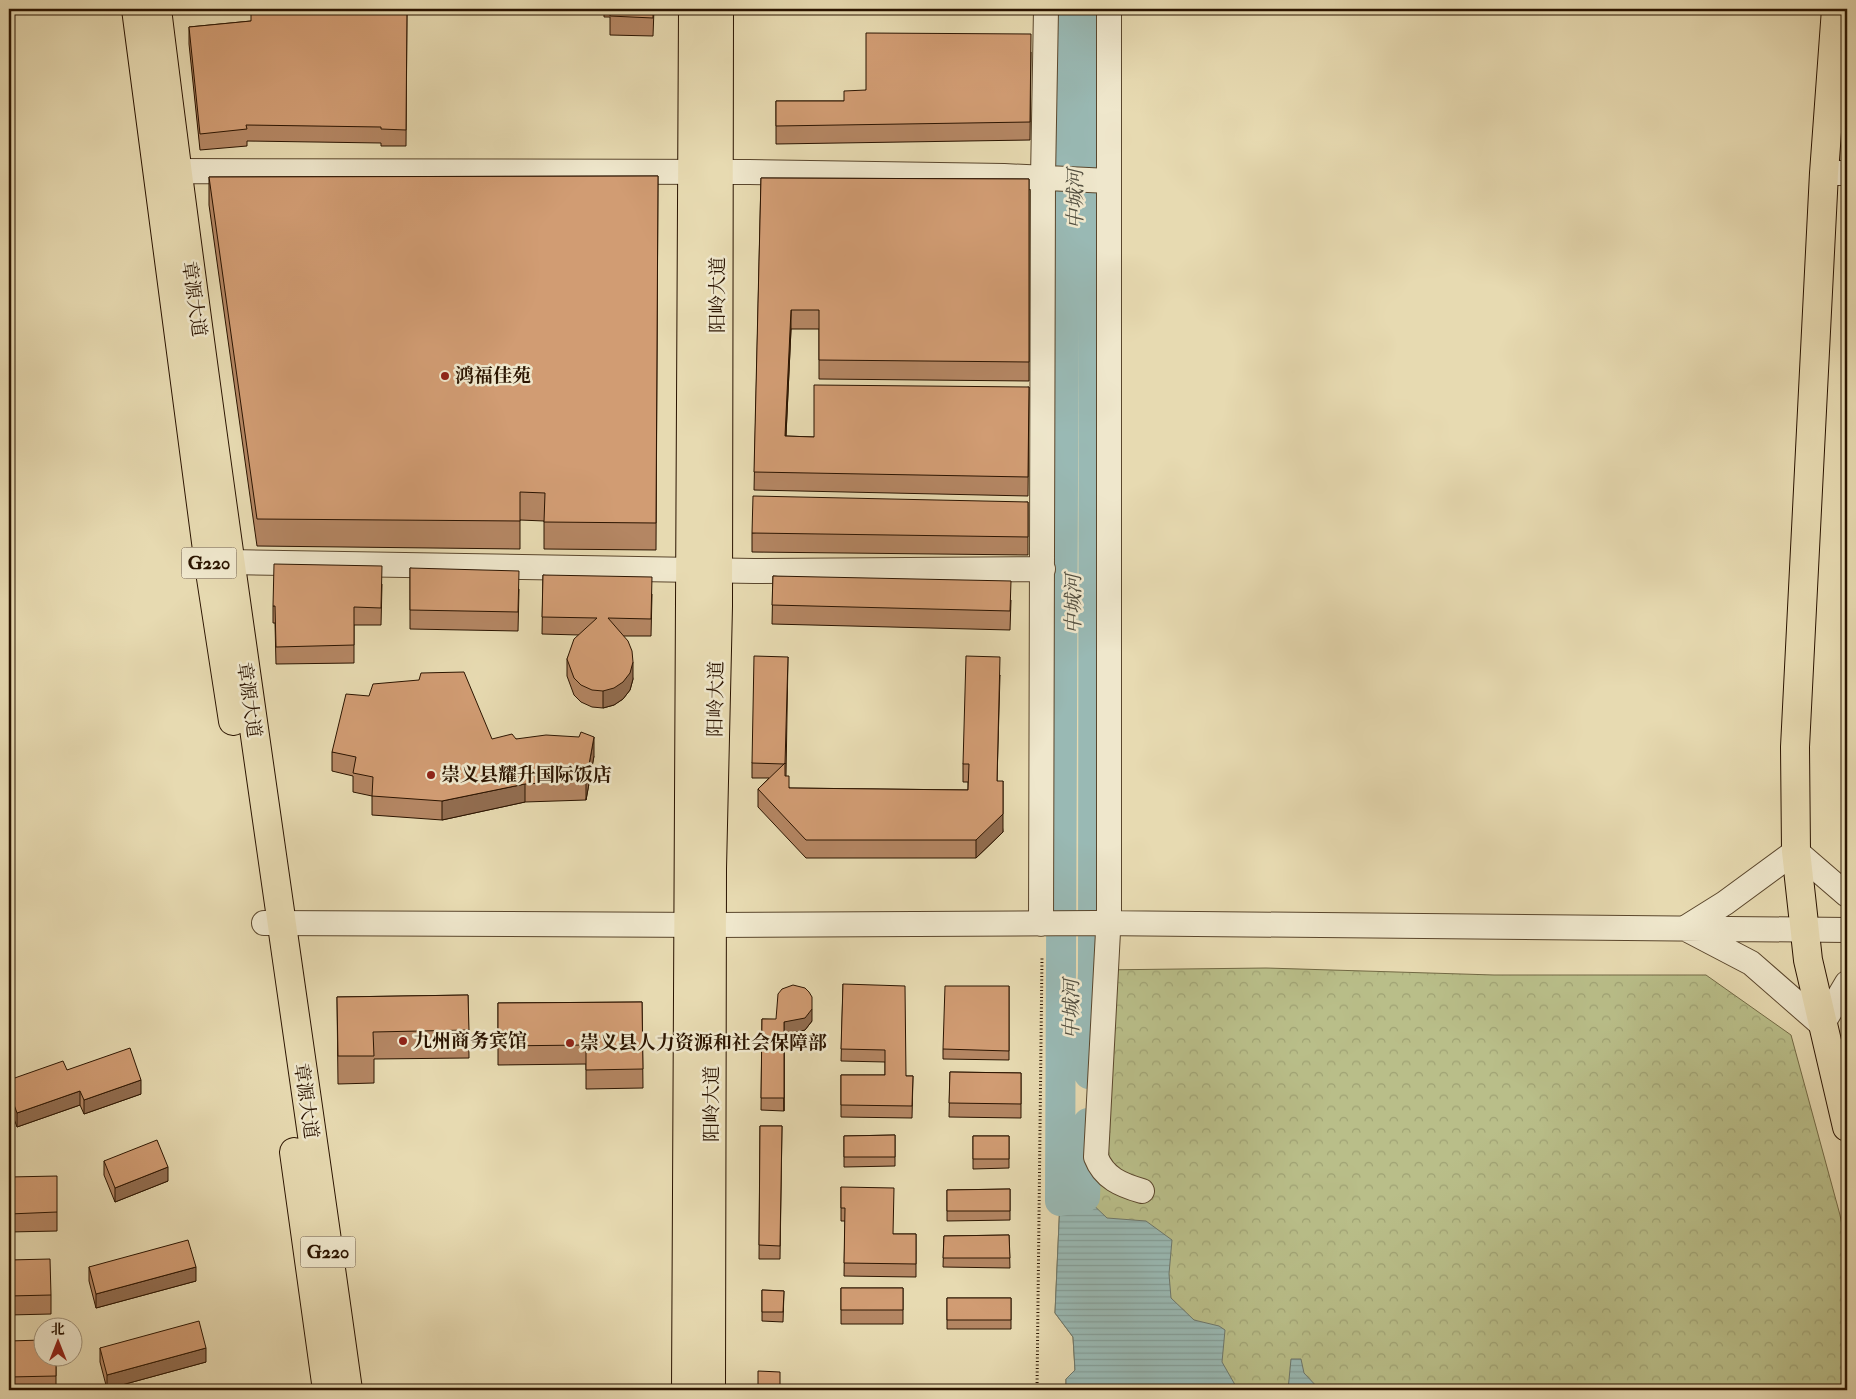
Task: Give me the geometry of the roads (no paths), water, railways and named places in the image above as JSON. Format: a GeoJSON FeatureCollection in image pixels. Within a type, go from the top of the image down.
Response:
{"type":"FeatureCollection","features":[{"type":"Feature","properties":{"kind":"main road","name":"章源大道"},"geometry":{"type":"LineString","coordinates":[[136,9],[167,172],[219,564],[273,922],[308,1114],[348,1390]]}},
{"type":"Feature","properties":{"kind":"main road","name":"章源大道"},"geometry":{"type":"LineString","coordinates":[[157,9],[167,172]]}},
{"type":"Feature","properties":{"kind":"main road","name":"阳岭大道"},"geometry":{"type":"LineString","coordinates":[[686,1390],[700,925],[718,606],[705,172],[693,9]]}},
{"type":"Feature","properties":{"kind":"main road","name":"阳岭大道"},"geometry":{"type":"LineString","coordinates":[[711,1390],[689,570],[705,172],[719,9]]}},
{"type":"Feature","properties":{"kind":"main road"},"geometry":{"type":"LineString","coordinates":[[1836,9],[1836,173],[1794,747],[1796,851],[1808,960],[1847,1128]]}},
{"type":"Feature","properties":{"kind":"main road","name":"章源大道"},"geometry":{"type":"LineString","coordinates":[[273,922],[326,1390]]}},
{"type":"Feature","properties":{"kind":"street"},"geometry":{"type":"LineString","coordinates":[[1046,9],[1052,179],[1043,569],[1048,924]]}},
{"type":"Feature","properties":{"kind":"street"},"geometry":{"type":"LineString","coordinates":[[1109,9],[1103,181],[1102,924],[1096,1156],[1101,1170],[1112,1179],[1124,1186],[1142,1192]]}},
{"type":"Feature","properties":{"kind":"street"},"geometry":{"type":"LineString","coordinates":[[167,172],[705,172],[1004,176],[1103,181]]}},
{"type":"Feature","properties":{"kind":"street"},"geometry":{"type":"LineString","coordinates":[[219,564],[716,571],[1043,569]]}},
{"type":"Feature","properties":{"kind":"street"},"geometry":{"type":"LineString","coordinates":[[1684,928],[1725,903],[1796,851],[1847,895]]}},
{"type":"Feature","properties":{"kind":"street"},"geometry":{"type":"LineString","coordinates":[[273,922],[700,925],[1102,924],[1847,930]]}},
{"type":"Feature","properties":{"kind":"street"},"geometry":{"type":"LineString","coordinates":[[1684,928],[1751,963],[1822,1025],[1847,983]]}},
{"type":"Feature","properties":{"kind":"water"},"geometry":{"type":"Polygon","coordinates":[[[1085,1197],[1107,1218],[1146,1221],[1172,1240],[1169,1274],[1171,1298],[1194,1320],[1219,1326],[1225,1330],[1222,1362],[1238,1390],[1066,1390],[1066,1379],[1075,1370],[1073,1337],[1055,1313],[1060,1201],[1085,1197]]]}},
{"type":"Feature","properties":{"kind":"water"},"geometry":{"type":"Polygon","coordinates":[[[1291,1359],[1301,1359],[1304,1373],[1320,1390],[1288,1390],[1291,1359]]]}},
{"type":"Feature","properties":{"kind":"waterway","name":"中城河"},"geometry":{"type":"LineString","coordinates":[[1065,9],[1060,1201],[1085,1197],[1088,1123]]}},
{"type":"Feature","properties":{"kind":"waterway","name":"中城河"},"geometry":{"type":"LineString","coordinates":[[1089,1074],[1093,972],[1094,9]]}},
{"type":"Feature","properties":{"kind":"place","name":"鸿福佳苑"},"geometry":{"type":"Point","coordinates":[445,376]}},
{"type":"Feature","properties":{"kind":"place","name":"崇义县耀升国际饭店"},"geometry":{"type":"Point","coordinates":[431,775]}},
{"type":"Feature","properties":{"kind":"place","name":"九州商务宾馆"},"geometry":{"type":"Point","coordinates":[403,1041]}},
{"type":"Feature","properties":{"kind":"place","name":"崇义县人力资源和社会保障部"},"geometry":{"type":"Point","coordinates":[570,1043]}}]}
